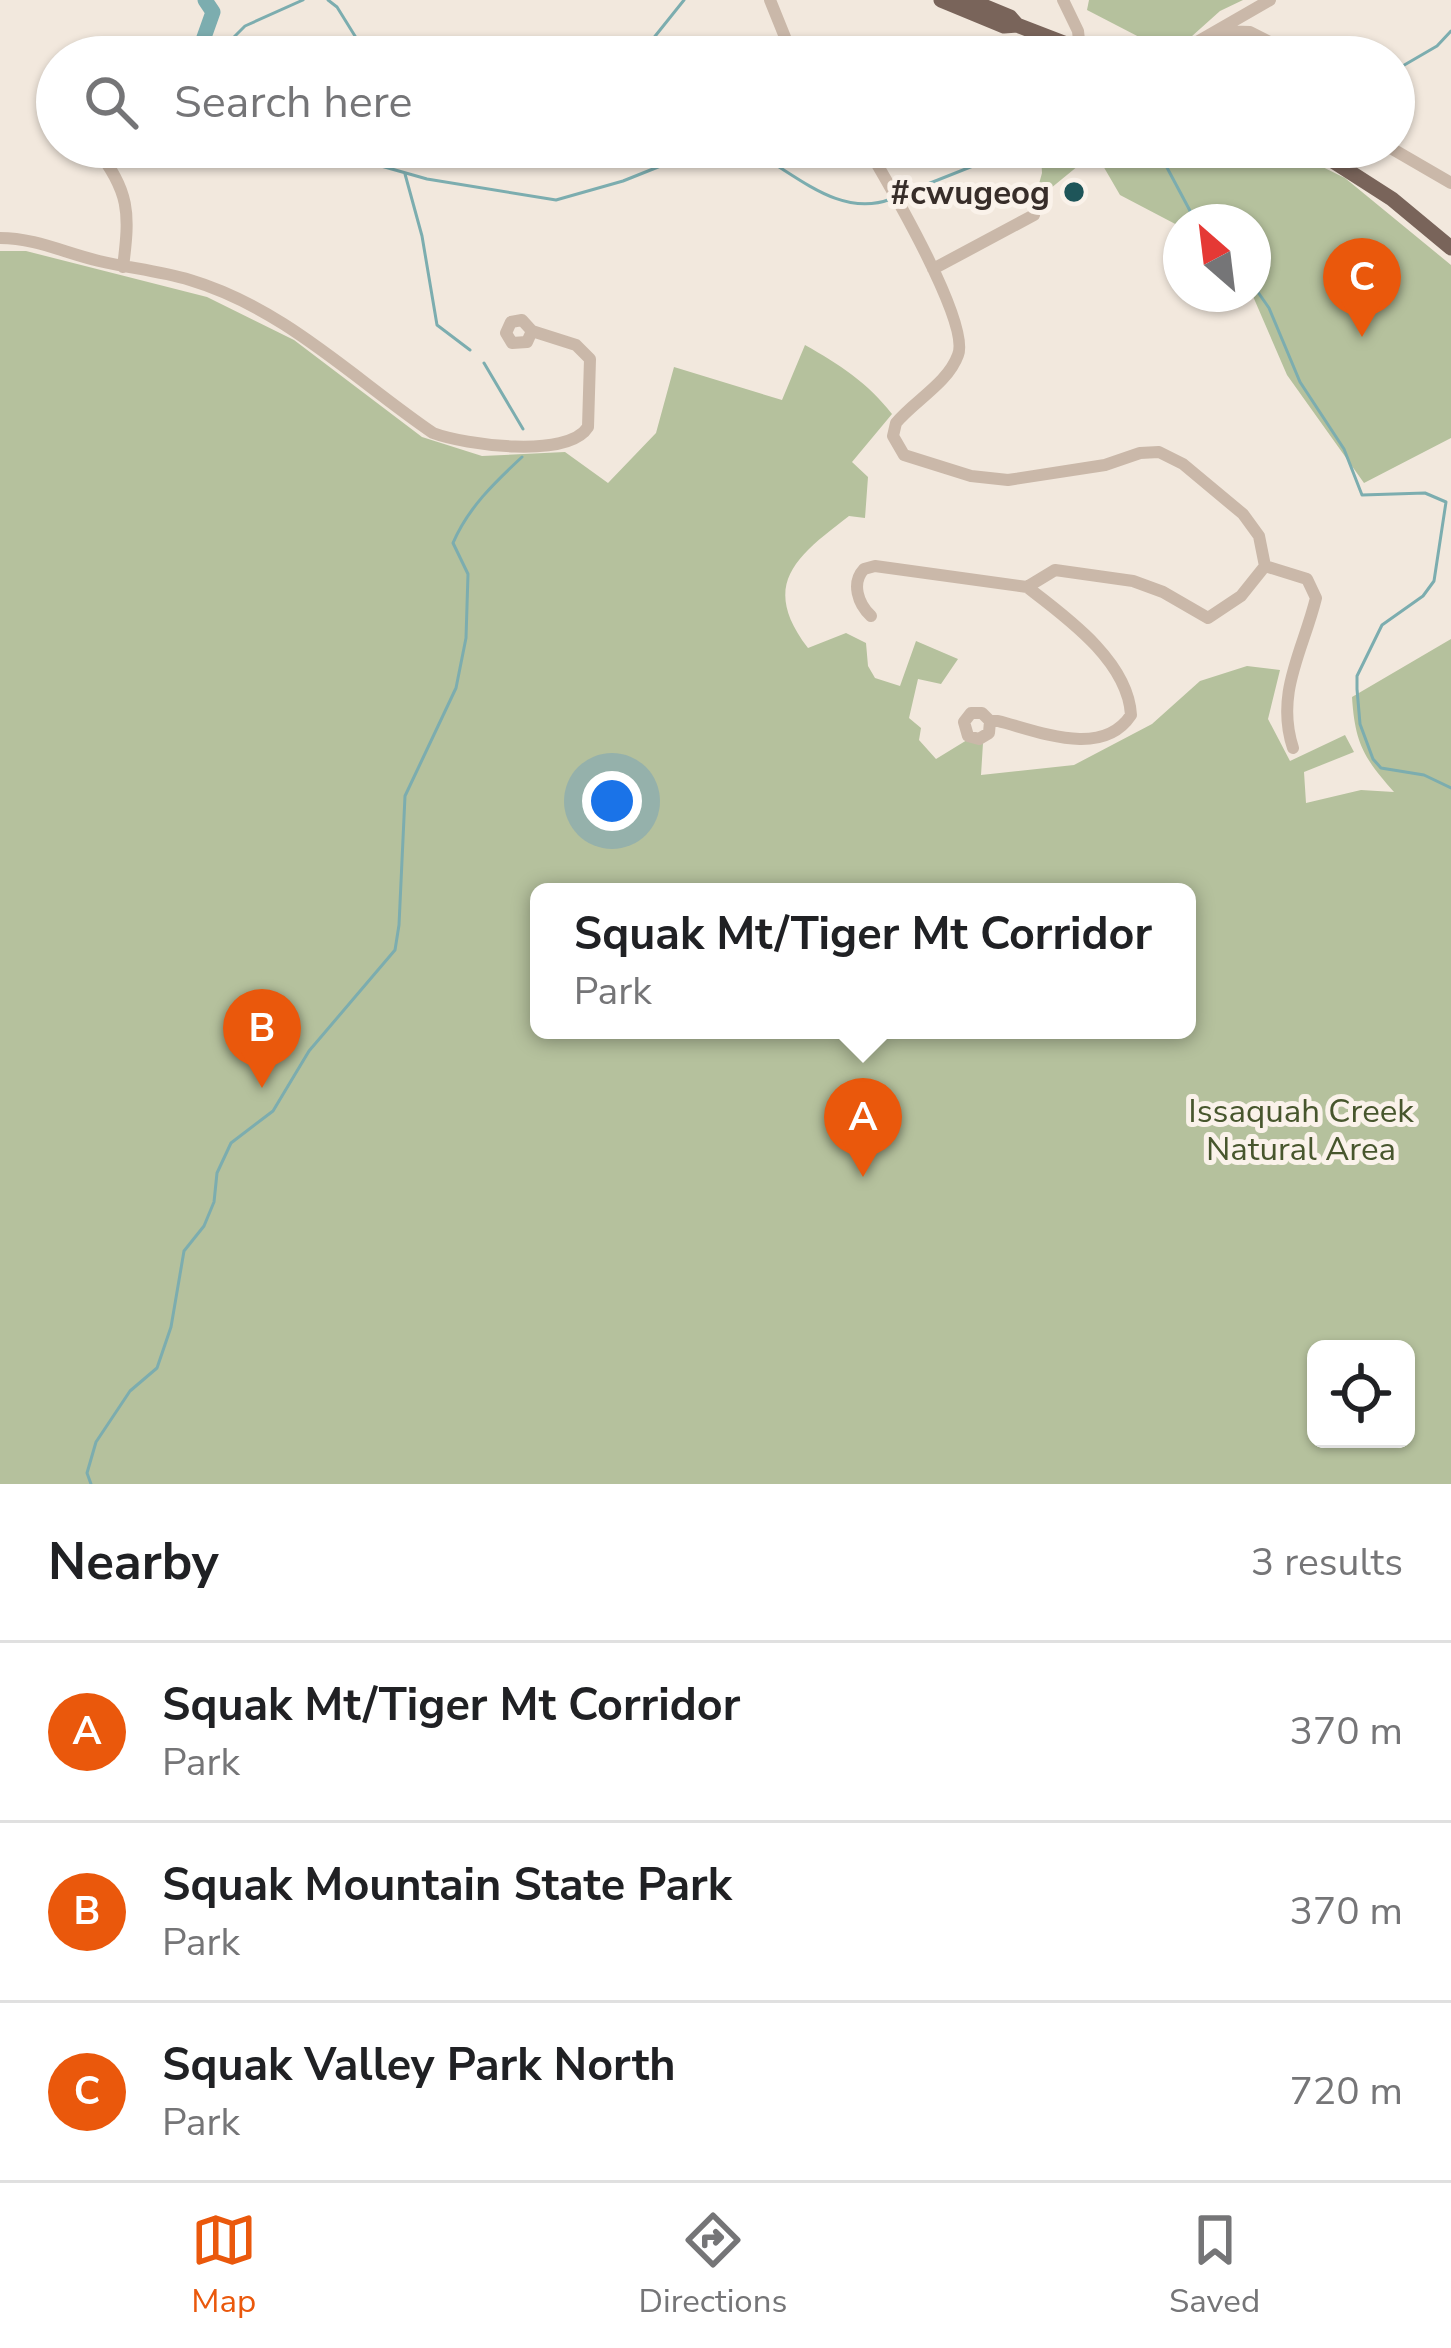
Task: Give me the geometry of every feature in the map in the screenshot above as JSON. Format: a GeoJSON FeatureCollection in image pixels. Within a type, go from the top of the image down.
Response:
{"type":"FeatureCollection","features":[{"type":"Feature","properties":{"kind":"main road"},"geometry":{"type":"LineString","coordinates":[[942,0],[1004,26],[1017,25],[1045,36]]}},
{"type":"Feature","properties":{"kind":"main road"},"geometry":{"type":"LineString","coordinates":[[969,0],[1010,17],[1017,25]]}},
{"type":"Feature","properties":{"kind":"main road"},"geometry":{"type":"LineString","coordinates":[[1344,168],[1392,199],[1451,248]]}},
{"type":"Feature","properties":{"kind":"street"},"geometry":{"type":"LineString","coordinates":[[770,0],[781,36]]}},
{"type":"Feature","properties":{"kind":"street"},"geometry":{"type":"LineString","coordinates":[[1063,0],[1078,36]]}},
{"type":"Feature","properties":{"kind":"street"},"geometry":{"type":"LineString","coordinates":[[1209,36],[1270,0]]}},
{"type":"Feature","properties":{"kind":"street"},"geometry":{"type":"LineString","coordinates":[[1216,32],[1258,36]]}},
{"type":"Feature","properties":{"kind":"street"},"geometry":{"type":"LineString","coordinates":[[1415,162],[1451,183]]}},
{"type":"Feature","properties":{"kind":"street"},"geometry":{"type":"LineString","coordinates":[[110,168],[126,200],[129,220],[123,267]]}},
{"type":"Feature","properties":{"kind":"street"},"geometry":{"type":"LineString","coordinates":[[878,168],[958,321],[961,348],[952,366],[896,423],[893,436],[904,454],[958,473],[1008,480],[1105,465],[1146,452],[1169,455],[1254,526],[1263,545],[1265,566],[1241,596],[1208,618],[1133,581],[1049,571],[1027,587]]}},
{"type":"Feature","properties":{"kind":"street"},"geometry":{"type":"LineString","coordinates":[[932,269],[1034,214]]}},
{"type":"Feature","properties":{"kind":"street"},"geometry":{"type":"LineString","coordinates":[[0,238],[45,244],[123,267],[191,280],[281,322],[433,433],[455,439],[509,446],[573,441],[584,434],[590,359],[576,345],[532,332]]}},
{"type":"Feature","properties":{"kind":"street"},"geometry":{"type":"LineString","coordinates":[[1265,566],[1301,575],[1315,591],[1286,700],[1284,719],[1293,748]]}},
{"type":"Feature","properties":{"kind":"street"},"geometry":{"type":"LineString","coordinates":[[871,616],[857,588],[860,573],[869,567],[1027,587],[1110,663],[1128,694],[1131,715],[1115,730],[1081,739],[990,721]]}},
{"type":"Feature","properties":{"kind":"green space"},"geometry":{"type":"Polygon","coordinates":[[[1089,0],[1243,0],[1220,11],[1192,36],[1137,36],[1087,10],[1089,0]]]}},
{"type":"Feature","properties":{"kind":"green space"},"geometry":{"type":"Polygon","coordinates":[[[1042,168],[1075,168],[1034,202],[1042,168]]]}},
{"type":"Feature","properties":{"kind":"green space"},"geometry":{"type":"Polygon","coordinates":[[[1104,168],[1325,168],[1345,178],[1451,265],[1451,438],[1364,483],[1287,375],[1260,312],[1271,312],[1271,204],[1163,204],[1163,218],[1120,195],[1104,168]]]}},
{"type":"Feature","properties":{"kind":"green space","name":"Issaquah Creek Natural Area"},"geometry":{"type":"Polygon","coordinates":[[[0,251],[26,251],[207,297],[294,340],[422,437],[482,456],[565,452],[608,483],[656,433],[674,367],[782,400],[805,345],[852,375],[892,414],[852,462],[868,477],[865,518],[849,516],[814,544],[791,573],[786,606],[794,626],[808,648],[846,633],[866,643],[868,666],[875,678],[900,686],[916,641],[958,659],[941,684],[918,679],[909,718],[921,728],[919,740],[936,759],[967,740],[983,743],[981,775],[1074,765],[1152,724],[1200,681],[1247,666],[1280,670],[1268,719],[1290,761],[1345,735],[1354,752],[1304,772],[1306,803],[1361,790],[1394,792],[1363,749],[1352,697],[1451,639],[1451,1484],[0,1484],[0,251]]]}},
{"type":"Feature","properties":{"kind":"waterway"},"geometry":{"type":"LineString","coordinates":[[204,36],[213,12],[205,0]]}},
{"type":"Feature","properties":{"kind":"waterway"},"geometry":{"type":"LineString","coordinates":[[235,36],[245,26],[303,0]]}},
{"type":"Feature","properties":{"kind":"waterway"},"geometry":{"type":"LineString","coordinates":[[328,0],[355,36]]}},
{"type":"Feature","properties":{"kind":"waterway"},"geometry":{"type":"LineString","coordinates":[[655,36],[684,0]]}},
{"type":"Feature","properties":{"kind":"waterway"},"geometry":{"type":"LineString","coordinates":[[1415,59],[1451,31]]}},
{"type":"Feature","properties":{"kind":"waterway"},"geometry":{"type":"LineString","coordinates":[[388,168],[556,200],[656,168]]}},
{"type":"Feature","properties":{"kind":"waterway"},"geometry":{"type":"LineString","coordinates":[[781,168],[814,189],[851,203],[891,199]]}},
{"type":"Feature","properties":{"kind":"waterway"},"geometry":{"type":"LineString","coordinates":[[900,195],[968,168]]}},
{"type":"Feature","properties":{"kind":"waterway"},"geometry":{"type":"LineString","coordinates":[[1167,168],[1186,204]]}},
{"type":"Feature","properties":{"kind":"waterway"},"geometry":{"type":"LineString","coordinates":[[405,174],[422,236],[437,325],[470,350]]}},
{"type":"Feature","properties":{"kind":"waterway"},"geometry":{"type":"LineString","coordinates":[[1271,312],[1300,382],[1344,449],[1362,495],[1425,493],[1446,502],[1434,581],[1423,596],[1382,625],[1357,676],[1357,689],[1360,724],[1381,768],[1424,775],[1451,788]]}},
{"type":"Feature","properties":{"kind":"waterway"},"geometry":{"type":"LineString","coordinates":[[484,363],[523,429]]}},
{"type":"Feature","properties":{"kind":"waterway"},"geometry":{"type":"LineString","coordinates":[[91,1484],[87,1473],[96,1442],[130,1391],[157,1368],[171,1327],[184,1251],[204,1226],[214,1202],[217,1173],[231,1143],[273,1111],[309,1051],[395,950],[405,796],[456,688],[466,638],[468,574],[453,543],[474,507],[522,457]]}},
{"type":"Feature","properties":{"kind":"place","name":"#cwugeog"},"geometry":{"type":"Point","coordinates":[1074,192]}},
{"type":"Feature","properties":{"kind":"place","name":"Squak Valley Park North"},"geometry":{"type":"Point","coordinates":[1362,337]}},
{"type":"Feature","properties":{"kind":"place","name":"Squak Mountain State Park"},"geometry":{"type":"Point","coordinates":[262,1088]}},
{"type":"Feature","properties":{"kind":"place","name":"Squak Mt/Tiger Mt Corridor"},"geometry":{"type":"Point","coordinates":[863,1177]}}]}
